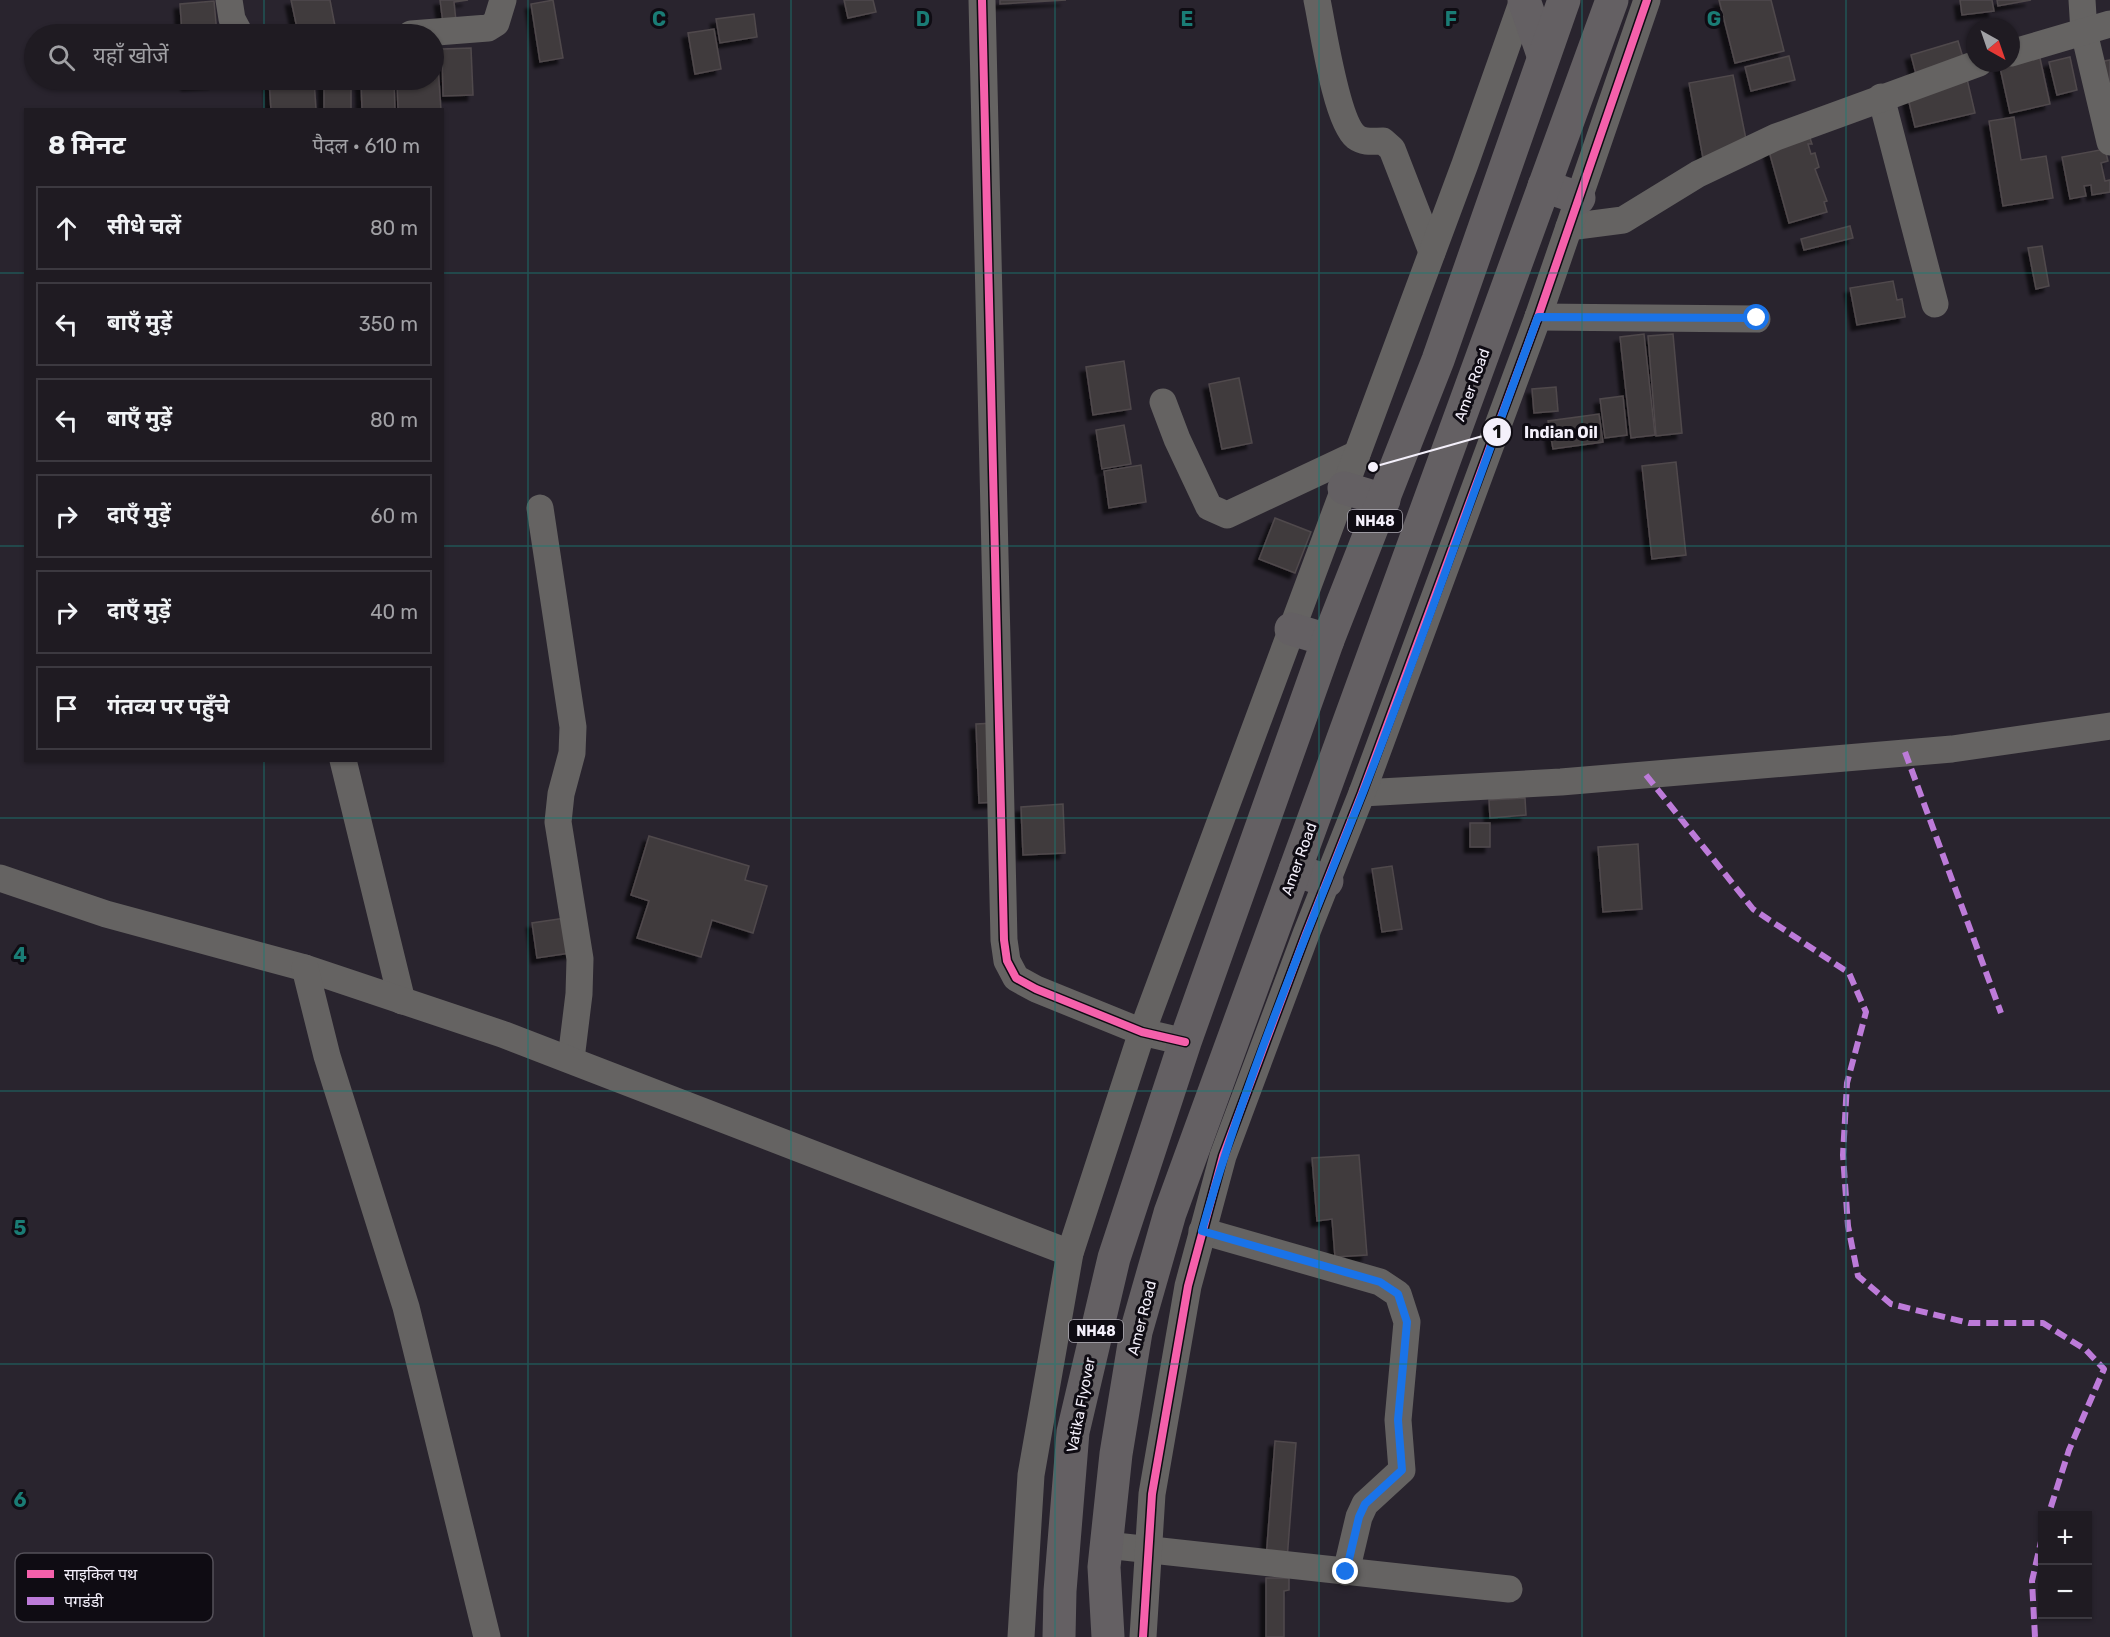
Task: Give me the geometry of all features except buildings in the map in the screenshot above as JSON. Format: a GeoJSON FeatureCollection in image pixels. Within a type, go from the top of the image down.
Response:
{"type":"FeatureCollection","features":[{"type":"Feature","properties":{"kind":"highway"},"geometry":{"type":"LineString","coordinates":[[1523,0],[1543,55]]}},
{"type":"Feature","properties":{"kind":"highway","name":"NH48"},"geometry":{"type":"LineString","coordinates":[[1185,1042],[1328,640],[1438,360],[1564,0]]}},
{"type":"Feature","properties":{"kind":"highway","name":"NH48"},"geometry":{"type":"LineString","coordinates":[[1544,186],[1612,0]]}},
{"type":"Feature","properties":{"kind":"highway"},"geometry":{"type":"LineString","coordinates":[[1544,186],[1574,212]]}},
{"type":"Feature","properties":{"kind":"highway","name":"Amer Road"},"geometry":{"type":"LineString","coordinates":[[1106,1545],[1116,1454],[1139,1323],[1170,1213],[1544,186]]}},
{"type":"Feature","properties":{"kind":"highway"},"geometry":{"type":"LineString","coordinates":[[1344,488],[1384,500]]}},
{"type":"Feature","properties":{"kind":"highway"},"geometry":{"type":"LineString","coordinates":[[1291,629],[1328,640]]}},
{"type":"Feature","properties":{"kind":"highway"},"geometry":{"type":"LineString","coordinates":[[1295,870],[1327,881]]}},
{"type":"Feature","properties":{"kind":"highway","name":"Vatika Flyover"},"geometry":{"type":"LineString","coordinates":[[1059,1634],[1072,1432],[1114,1258],[1185,1042]]}},
{"type":"Feature","properties":{"kind":"highway","name":"NH48"},"geometry":{"type":"LineString","coordinates":[[1106,1545],[1104,1567],[1107,1629]]}},
{"type":"Feature","properties":{"kind":"street"},"geometry":{"type":"LineString","coordinates":[[229,0],[235,24]]}},
{"type":"Feature","properties":{"kind":"street"},"geometry":{"type":"LineString","coordinates":[[444,31],[488,28],[496,24],[503,0]]}},
{"type":"Feature","properties":{"kind":"street"},"geometry":{"type":"LineString","coordinates":[[982,0],[1004,940],[1007,961],[1016,978],[1036,989],[1142,1032],[1185,1042]]}},
{"type":"Feature","properties":{"kind":"street"},"geometry":{"type":"LineString","coordinates":[[1317,0],[1327,53],[1346,124],[1357,137],[1366,141],[1383,141],[1392,149],[1432,252]]}},
{"type":"Feature","properties":{"kind":"street"},"geometry":{"type":"LineString","coordinates":[[1021,1637],[1030,1475],[1070,1253],[1142,1032],[1432,252],[1523,0]]}},
{"type":"Feature","properties":{"kind":"street"},"geometry":{"type":"LineString","coordinates":[[1143,1637],[1152,1494],[1188,1286],[1223,1156],[1362,793],[1538,317],[1647,0]]}},
{"type":"Feature","properties":{"kind":"street"},"geometry":{"type":"LineString","coordinates":[[2082,0],[2084,32],[2110,142]]}},
{"type":"Feature","properties":{"kind":"street"},"geometry":{"type":"LineString","coordinates":[[2020,50],[2110,24]]}},
{"type":"Feature","properties":{"kind":"street"},"geometry":{"type":"LineString","coordinates":[[1574,212],[1623,220],[1698,174],[1776,137],[1966,67]]}},
{"type":"Feature","properties":{"kind":"street"},"geometry":{"type":"LineString","coordinates":[[1881,97],[1935,304]]}},
{"type":"Feature","properties":{"kind":"street"},"geometry":{"type":"LineString","coordinates":[[1538,317],[1757,318]]}},
{"type":"Feature","properties":{"kind":"street"},"geometry":{"type":"LineString","coordinates":[[1163,402],[1177,439],[1209,507],[1227,515],[1357,454]]}},
{"type":"Feature","properties":{"kind":"street"},"geometry":{"type":"LineString","coordinates":[[540,508],[573,728],[572,753],[561,794],[558,822],[580,959],[579,994],[571,1059]]}},
{"type":"Feature","properties":{"kind":"street"},"geometry":{"type":"LineString","coordinates":[[1362,793],[1560,782],[1952,749],[2110,726]]}},
{"type":"Feature","properties":{"kind":"street"},"geometry":{"type":"LineString","coordinates":[[343,762],[402,1001]]}},
{"type":"Feature","properties":{"kind":"street"},"geometry":{"type":"LineString","coordinates":[[0,878],[106,914],[305,968],[571,1059],[1070,1253]]}},
{"type":"Feature","properties":{"kind":"street"},"geometry":{"type":"LineString","coordinates":[[305,968],[327,1056],[406,1307],[487,1637]]}},
{"type":"Feature","properties":{"kind":"street"},"geometry":{"type":"LineString","coordinates":[[1202,1231],[1380,1282],[1398,1294],[1403,1304],[1407,1322],[1398,1420],[1402,1470],[1365,1504],[1359,1517],[1346,1572]]}},
{"type":"Feature","properties":{"kind":"street"},"geometry":{"type":"LineString","coordinates":[[1106,1545],[1509,1589]]}},
{"type":"Feature","properties":{"kind":"marked path"},"geometry":{"type":"LineString","coordinates":[[1905,752],[2001,1013]]}},
{"type":"Feature","properties":{"kind":"marked path"},"geometry":{"type":"LineString","coordinates":[[1646,775],[1753,909],[1849,973],[1866,1012],[1847,1083],[1843,1155],[1848,1226],[1858,1276],[1891,1304],[1969,1323],[2043,1323],[2086,1350],[2104,1369],[2069,1450],[2050,1511]]}},
{"type":"Feature","properties":{"kind":"marked path"},"geometry":{"type":"LineString","coordinates":[[2035,1637],[2032,1581],[2038,1555]]}},
{"type":"Feature","properties":{"kind":"cycle path"},"geometry":{"type":"LineString","coordinates":[[982,0],[1004,940],[1007,961],[1016,978],[1036,989],[1142,1032],[1185,1042]]}},
{"type":"Feature","properties":{"kind":"cycle path"},"geometry":{"type":"LineString","coordinates":[[1143,1637],[1152,1494],[1188,1286],[1223,1156],[1306,934],[1362,793],[1538,317],[1647,0]]}},
{"type":"Feature","properties":{"kind":"place","name":"Indian Oil"},"geometry":{"type":"Point","coordinates":[1373,467]}},
{"type":"Feature","properties":{"kind":"route"},"geometry":{"type":"LineString","coordinates":[[1346,1572],[1359,1517],[1365,1504],[1402,1470],[1404,1462],[1398,1432],[1407,1322],[1403,1304],[1398,1294],[1380,1282],[1202,1231],[1223,1156],[1306,934],[1362,793],[1538,317],[1757,318]]}}]}
